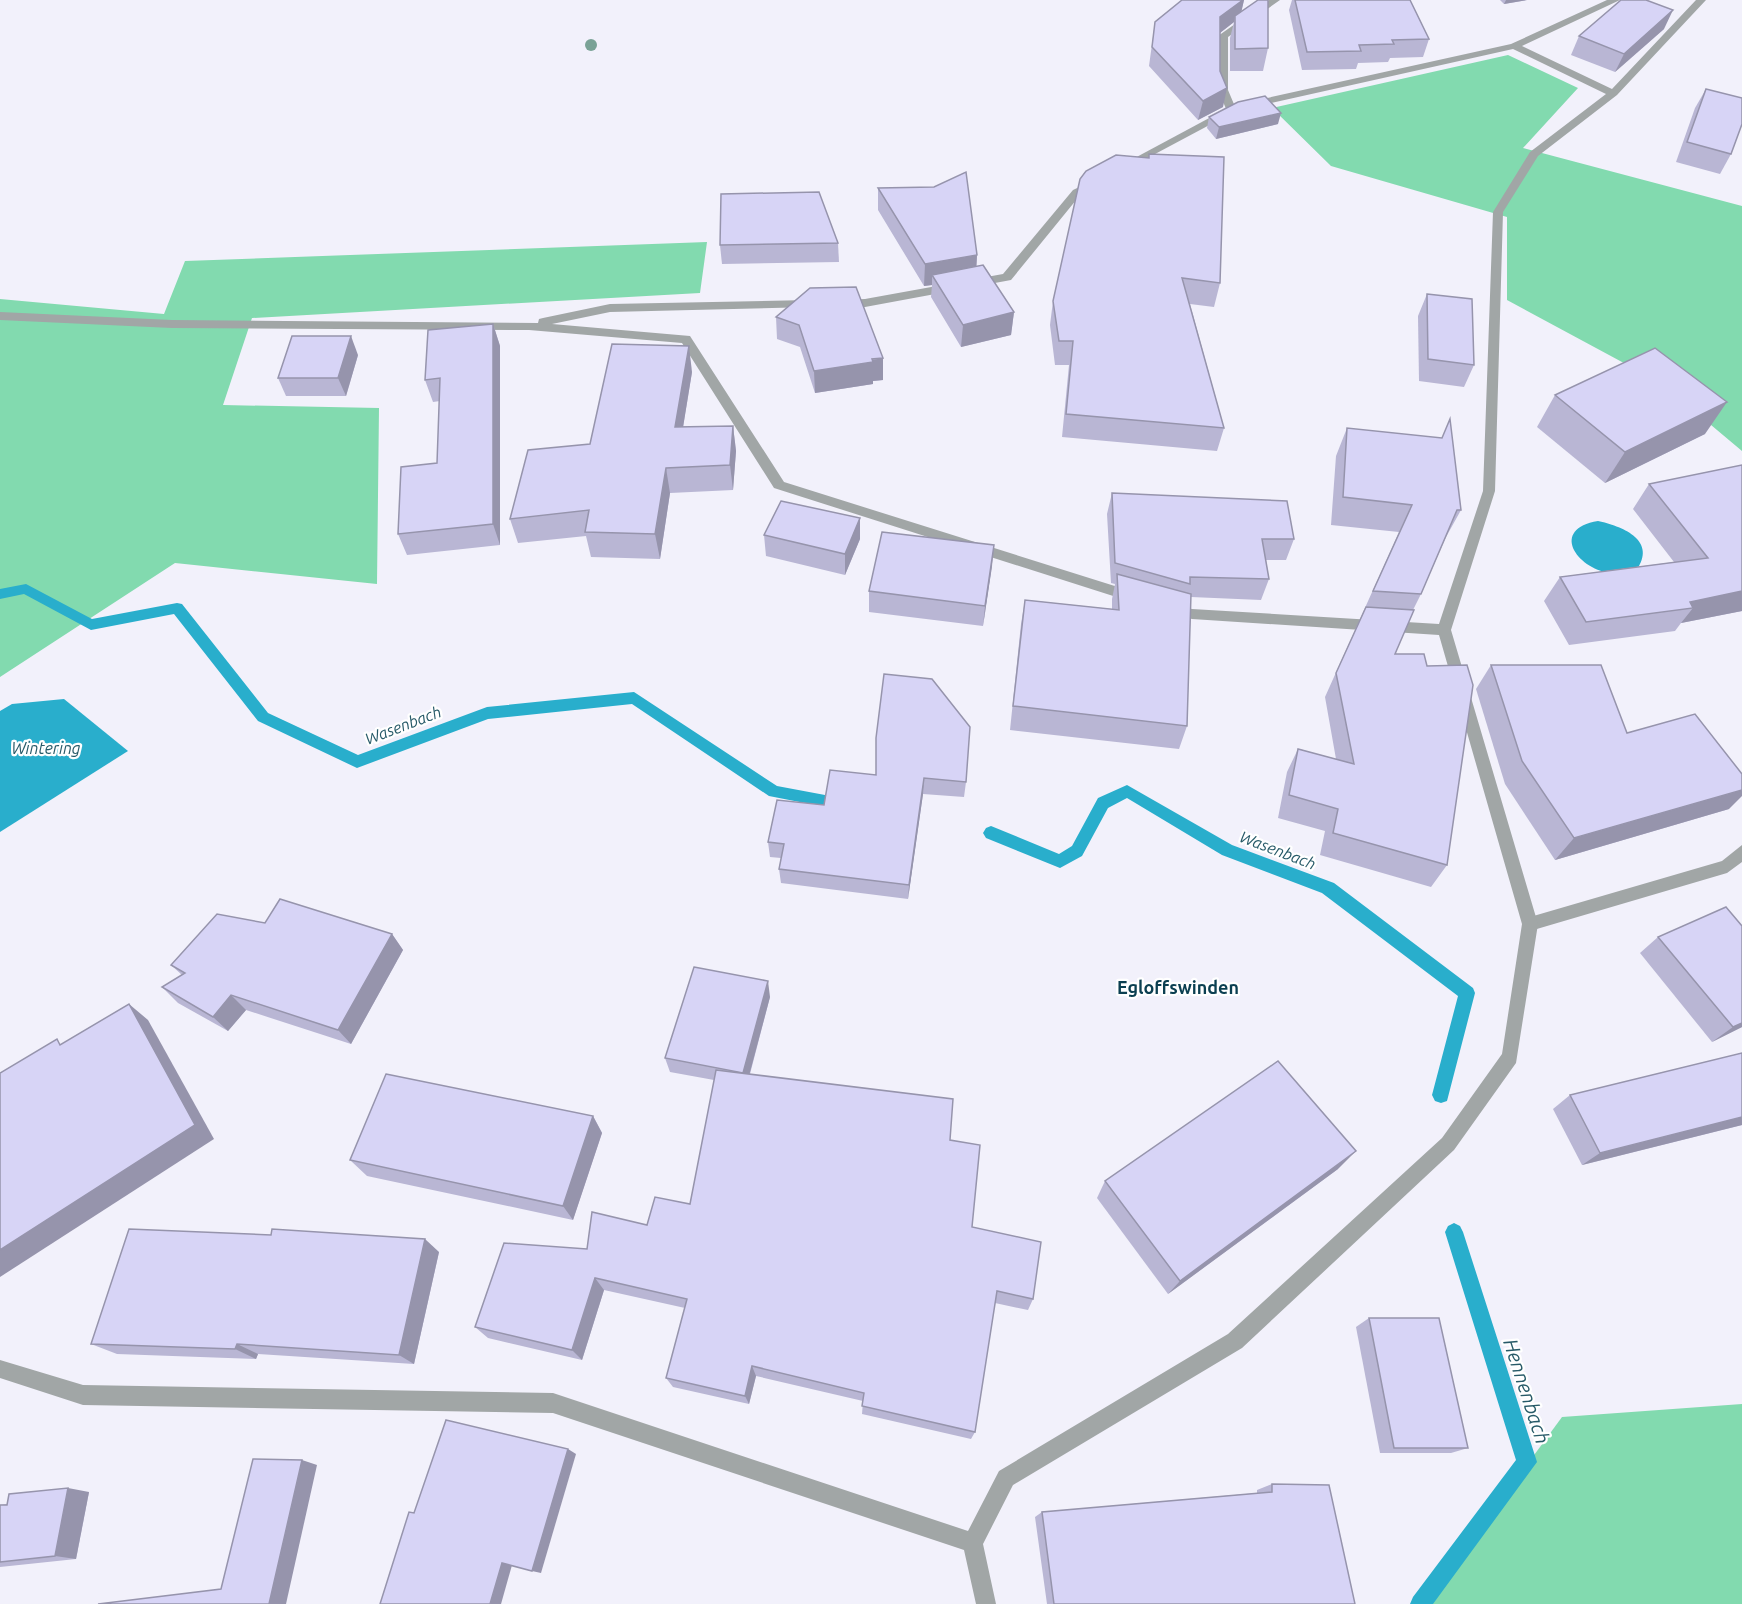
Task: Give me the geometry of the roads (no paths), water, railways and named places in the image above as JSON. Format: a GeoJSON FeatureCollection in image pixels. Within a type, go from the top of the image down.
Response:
{"type":"FeatureCollection","features":[{"type":"Feature","properties":{"kind":"street"},"geometry":{"type":"LineString","coordinates":[[1231,109],[1223,90],[1223,36],[1275,0]]}},
{"type":"Feature","properties":{"kind":"street"},"geometry":{"type":"LineString","coordinates":[[529,326],[610,308],[865,303],[1007,277],[1077,192],[1231,109],[1514,46],[1615,0]]}},
{"type":"Feature","properties":{"kind":"street"},"geometry":{"type":"LineString","coordinates":[[986,1604],[973,1543],[1006,1479],[1235,1341],[1448,1144],[1510,1057],[1530,924],[1444,630],[1489,491],[1498,212],[1534,154],[1613,93],[1701,0]]}},
{"type":"Feature","properties":{"kind":"street"},"geometry":{"type":"LineString","coordinates":[[1514,46],[1613,93]]}},
{"type":"Feature","properties":{"kind":"street"},"geometry":{"type":"LineString","coordinates":[[0,316],[172,324],[529,326],[686,339],[779,485],[986,549],[1089,585],[1192,614],[1444,630]]}},
{"type":"Feature","properties":{"kind":"street"},"geometry":{"type":"LineString","coordinates":[[1530,924],[1727,866],[1742,852]]}},
{"type":"Feature","properties":{"kind":"street"},"geometry":{"type":"LineString","coordinates":[[0,1369],[83,1395],[553,1403],[973,1543]]}},
{"type":"Feature","properties":{"kind":"water"},"geometry":{"type":"Polygon","coordinates":[[[1598,521],[1626,530],[1639,542],[1643,549],[1638,568],[1610,573],[1587,564],[1579,556],[1573,548],[1572,540],[1575,532],[1583,525],[1598,521]]]}},
{"type":"Feature","properties":{"kind":"water","name":"Wintering"},"geometry":{"type":"Polygon","coordinates":[[[64,699],[128,751],[0,832],[0,711],[12,704],[64,699]]]}},
{"type":"Feature","properties":{"kind":"waterway","name":"Wasenbach"},"geometry":{"type":"LineString","coordinates":[[0,594],[26,589],[91,625],[177,608],[263,717],[357,762],[487,713],[634,698],[774,792],[825,801]]}},
{"type":"Feature","properties":{"kind":"waterway","name":"Wasenbach"},"geometry":{"type":"LineString","coordinates":[[991,833],[1060,861],[1077,851],[1103,803],[1127,791],[1227,850],[1328,888],[1467,993],[1441,1095]]}},
{"type":"Feature","properties":{"kind":"waterway","name":"Hennenbach"},"geometry":{"type":"LineString","coordinates":[[1420,1604],[1527,1462],[1454,1232]]}},
{"type":"Feature","properties":{"kind":"district","name":"Egloffswinden"},"geometry":{"type":"Point","coordinates":[1178,987]}}]}
